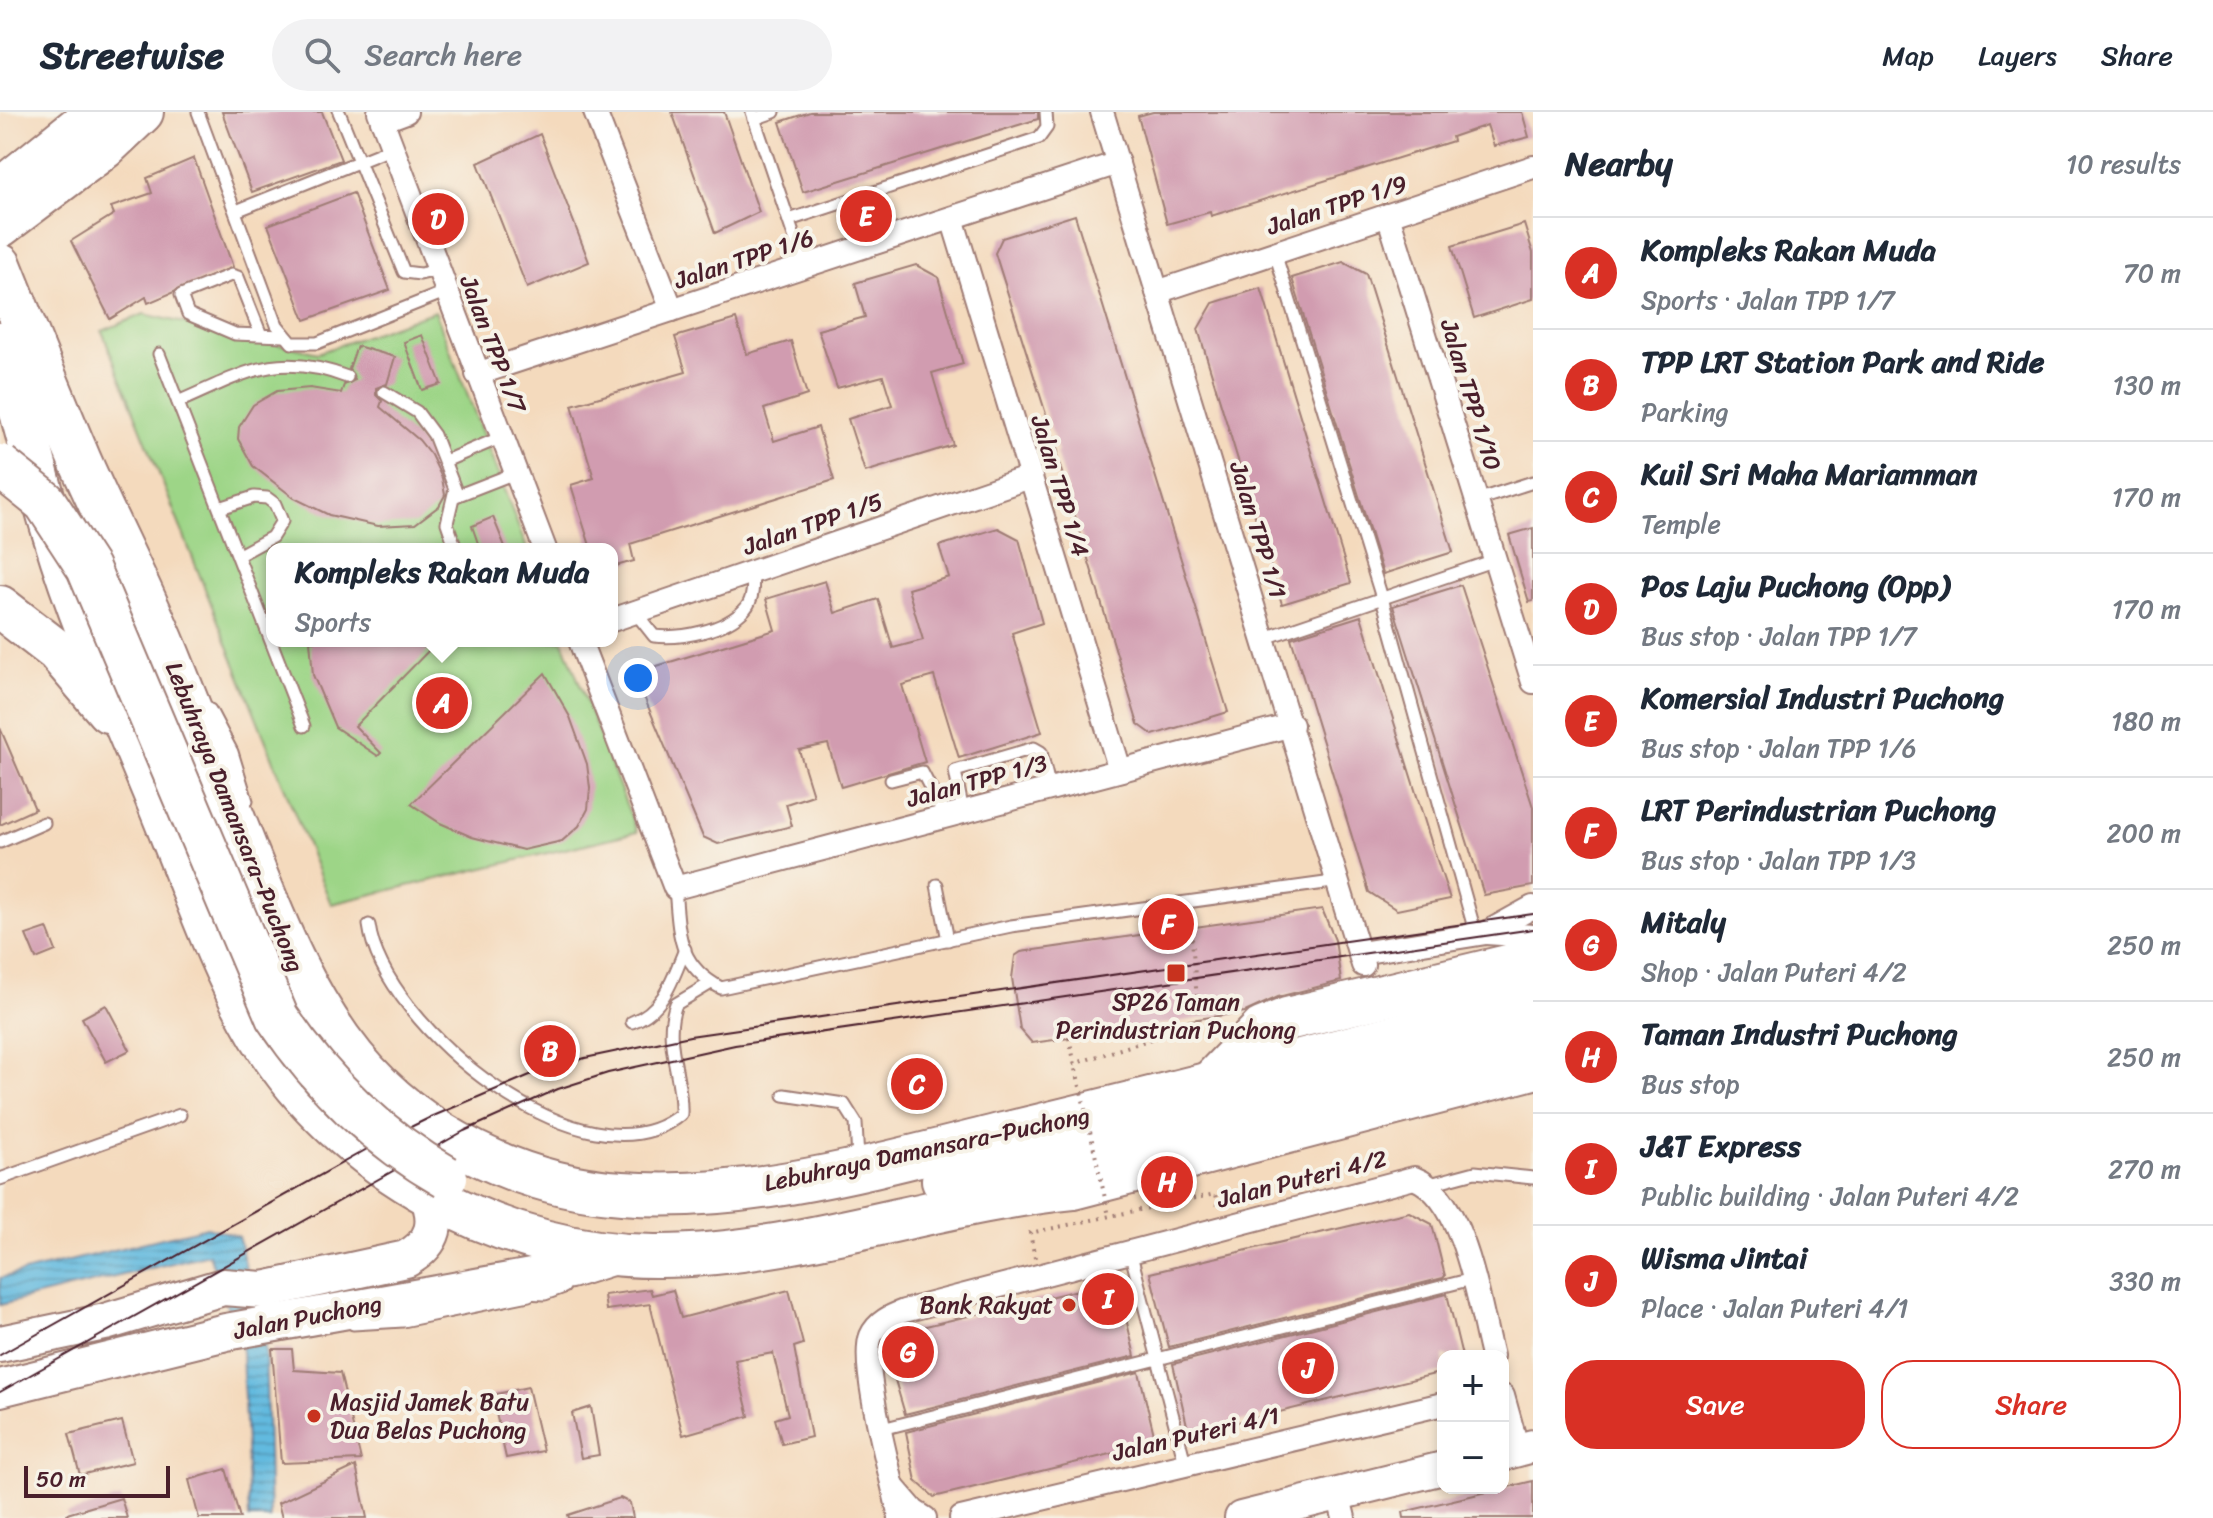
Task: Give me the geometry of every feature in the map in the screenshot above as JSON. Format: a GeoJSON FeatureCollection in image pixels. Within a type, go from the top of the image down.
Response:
{"type":"FeatureCollection","features":[{"type":"Feature","properties":{"kind":"highway"},"geometry":{"type":"LineString","coordinates":[[0,226],[22,186],[97,112]]}},
{"type":"Feature","properties":{"kind":"highway"},"geometry":{"type":"LineString","coordinates":[[22,186],[105,147],[142,112]]}},
{"type":"Feature","properties":{"kind":"highway","name":"Lebuhraya Damansara–Puchong"},"geometry":{"type":"LineString","coordinates":[[0,265],[79,458],[169,655],[274,923],[311,999],[355,1060],[405,1105],[465,1149],[526,1174],[619,1193],[692,1194],[858,1168],[1208,1085],[1533,1000]]}},
{"type":"Feature","properties":{"kind":"highway"},"geometry":{"type":"LineString","coordinates":[[0,344],[22,408],[53,532],[127,727],[210,926],[260,1035],[296,1084],[337,1128],[535,1238],[607,1259],[752,1248],[1011,1194],[1073,1188],[1533,1068]]}},
{"type":"Feature","properties":{"kind":"highway","name":"Lebuhraya Damansara–Puchong"},"geometry":{"type":"LineString","coordinates":[[0,466],[45,502],[88,568],[277,1017],[303,1053],[350,1106],[436,1184],[568,1224],[637,1234],[705,1232],[940,1181],[1533,1035]]}},
{"type":"Feature","properties":{"kind":"highway"},"geometry":{"type":"LineString","coordinates":[[0,607],[57,651],[109,712],[127,727]]}},
{"type":"Feature","properties":{"kind":"highway"},"geometry":{"type":"LineString","coordinates":[[1315,1012],[1346,998],[1362,959],[1383,986],[1403,991]]}},
{"type":"Feature","properties":{"kind":"highway"},"geometry":{"type":"LineString","coordinates":[[1208,1085],[1262,1029],[1315,1012],[1533,960]]}},
{"type":"Feature","properties":{"kind":"highway"},"geometry":{"type":"LineString","coordinates":[[1011,1194],[1070,1171],[1260,1119],[1288,1096]]}},
{"type":"Feature","properties":{"kind":"main road","name":"Jalan Puchong"},"geometry":{"type":"LineString","coordinates":[[329,1298],[424,1247],[435,1226],[436,1184]]}},
{"type":"Feature","properties":{"kind":"main road","name":"Jalan Puchong"},"geometry":{"type":"LineString","coordinates":[[0,1388],[226,1332],[275,1305],[607,1259]]}},
{"type":"Feature","properties":{"kind":"main road","name":"Jalan Puchong"},"geometry":{"type":"LineString","coordinates":[[0,1344],[105,1322],[214,1289],[275,1305]]}},
{"type":"Feature","properties":{"kind":"street"},"geometry":{"type":"LineString","coordinates":[[381,117],[406,112]]}},
{"type":"Feature","properties":{"kind":"street"},"geometry":{"type":"LineString","coordinates":[[595,112],[672,310]]}},
{"type":"Feature","properties":{"kind":"street","name":"Jalan TPP 1/1"},"geometry":{"type":"LineString","coordinates":[[1102,112],[1362,959]]}},
{"type":"Feature","properties":{"kind":"street","name":"Jalan TPP 1/7"},"geometry":{"type":"LineString","coordinates":[[381,117],[543,543]]}},
{"type":"Feature","properties":{"kind":"street","name":"Jalan TPP 1/6"},"geometry":{"type":"LineString","coordinates":[[477,374],[1118,163]]}},
{"type":"Feature","properties":{"kind":"street","name":"Jalan TPP 1/9"},"geometry":{"type":"LineString","coordinates":[[1157,292],[1533,167]]}},
{"type":"Feature","properties":{"kind":"street","name":"Jalan TPP 1/10"},"geometry":{"type":"LineString","coordinates":[[1388,215],[1533,682]]}},
{"type":"Feature","properties":{"kind":"street","name":"Jalan TPP 1/4"},"geometry":{"type":"LineString","coordinates":[[952,218],[1120,770]]}},
{"type":"Feature","properties":{"kind":"street","name":"Jalan TPP 1/5"},"geometry":{"type":"LineString","coordinates":[[618,618],[1030,477]]}},
{"type":"Feature","properties":{"kind":"street"},"geometry":{"type":"LineString","coordinates":[[582,647],[675,888]]}},
{"type":"Feature","properties":{"kind":"street","name":"Jalan TPP 1/3"},"geometry":{"type":"LineString","coordinates":[[675,888],[1292,725]]}},
{"type":"Feature","properties":{"kind":"street"},"geometry":{"type":"LineString","coordinates":[[1481,934],[1533,907]]}},
{"type":"Feature","properties":{"kind":"street"},"geometry":{"type":"LineString","coordinates":[[1362,959],[1481,934],[1533,936]]}},
{"type":"Feature","properties":{"kind":"street","name":"Jalan Puteri 4/2"},"geometry":{"type":"LineString","coordinates":[[900,1518],[867,1361],[872,1334],[890,1317],[1388,1183],[1414,1178],[1430,1184]]}},
{"type":"Feature","properties":{"kind":"street"},"geometry":{"type":"LineString","coordinates":[[1430,1184],[1456,1220],[1491,1350]]}},
{"type":"Feature","properties":{"kind":"street"},"geometry":{"type":"LineString","coordinates":[[1482,1350],[1484,1323]]}},
{"type":"Feature","properties":{"kind":"street","name":"Jalan Puteri 4/1"},"geometry":{"type":"LineString","coordinates":[[961,1518],[1437,1405]]}},
{"type":"Feature","properties":{"kind":"street"},"geometry":{"type":"LineString","coordinates":[[1509,1418],[1518,1450]]}},
{"type":"Feature","properties":{"kind":"street"},"geometry":{"type":"LineString","coordinates":[[1241,1518],[1341,1506],[1437,1470]]}},
{"type":"Feature","properties":{"kind":"street"},"geometry":{"type":"LineString","coordinates":[[894,1487],[914,1511],[925,1518]]}},
{"type":"Feature","properties":{"kind":"lane"},"geometry":{"type":"LineString","coordinates":[[198,112],[284,336],[292,343],[317,343],[445,292]]}},
{"type":"Feature","properties":{"kind":"lane"},"geometry":{"type":"LineString","coordinates":[[339,112],[404,272],[420,274],[437,270]]}},
{"type":"Feature","properties":{"kind":"lane"},"geometry":{"type":"LineString","coordinates":[[774,112],[753,115],[804,266]]}},
{"type":"Feature","properties":{"kind":"lane"},"geometry":{"type":"LineString","coordinates":[[789,220],[1039,138],[1047,127],[1046,112]]}},
{"type":"Feature","properties":{"kind":"lane"},"geometry":{"type":"LineString","coordinates":[[236,211],[393,148]]}},
{"type":"Feature","properties":{"kind":"lane"},"geometry":{"type":"LineString","coordinates":[[1275,253],[1382,598],[1481,934]]}},
{"type":"Feature","properties":{"kind":"lane"},"geometry":{"type":"LineString","coordinates":[[261,335],[238,277],[231,275],[181,295],[188,314],[235,334],[284,336]]}},
{"type":"Feature","properties":{"kind":"lane"},"geometry":{"type":"LineString","coordinates":[[159,354],[266,626]]}},
{"type":"Feature","properties":{"kind":"lane"},"geometry":{"type":"LineString","coordinates":[[178,402],[252,371],[280,363],[306,364],[347,377]]}},
{"type":"Feature","properties":{"kind":"lane"},"geometry":{"type":"LineString","coordinates":[[384,392],[417,412],[434,435],[456,496],[447,523],[454,543]]}},
{"type":"Feature","properties":{"kind":"lane"},"geometry":{"type":"LineString","coordinates":[[445,461],[502,437]]}},
{"type":"Feature","properties":{"kind":"lane"},"geometry":{"type":"LineString","coordinates":[[456,496],[515,473]]}},
{"type":"Feature","properties":{"kind":"lane"},"geometry":{"type":"LineString","coordinates":[[1477,500],[1533,482]]}},
{"type":"Feature","properties":{"kind":"lane"},"geometry":{"type":"LineString","coordinates":[[220,508],[254,497],[267,498],[280,512],[282,521],[272,537],[239,555]]}},
{"type":"Feature","properties":{"kind":"lane"},"geometry":{"type":"LineString","coordinates":[[1265,638],[1495,560]]}},
{"type":"Feature","properties":{"kind":"lane"},"geometry":{"type":"LineString","coordinates":[[635,612],[654,636],[679,637],[707,629],[746,609],[753,593],[752,572]]}},
{"type":"Feature","properties":{"kind":"lane"},"geometry":{"type":"LineString","coordinates":[[274,647],[304,726]]}},
{"type":"Feature","properties":{"kind":"lane"},"geometry":{"type":"LineString","coordinates":[[169,655],[197,693]]}},
{"type":"Feature","properties":{"kind":"lane"},"geometry":{"type":"LineString","coordinates":[[206,705],[232,752],[245,791],[260,883]]}},
{"type":"Feature","properties":{"kind":"lane"},"geometry":{"type":"LineString","coordinates":[[954,814],[955,771],[1034,748],[1041,752],[1050,789]]}},
{"type":"Feature","properties":{"kind":"lane"},"geometry":{"type":"LineString","coordinates":[[891,780],[922,772],[954,814]]}},
{"type":"Feature","properties":{"kind":"lane"},"geometry":{"type":"LineString","coordinates":[[0,842],[44,823]]}},
{"type":"Feature","properties":{"kind":"lane"},"geometry":{"type":"LineString","coordinates":[[675,888],[685,949],[694,971],[721,988],[1011,926],[1340,881]]}},
{"type":"Feature","properties":{"kind":"lane"},"geometry":{"type":"LineString","coordinates":[[937,885],[948,940]]}},
{"type":"Feature","properties":{"kind":"lane"},"geometry":{"type":"LineString","coordinates":[[369,925],[371,938],[394,988],[421,1025],[477,1075],[543,1115],[595,1132],[620,1134],[649,1130],[672,1122],[681,1114],[681,1086],[669,1023],[676,1004],[711,983]]}},
{"type":"Feature","properties":{"kind":"lane"},"geometry":{"type":"LineString","coordinates":[[632,1022],[646,1017],[665,996],[685,949]]}},
{"type":"Feature","properties":{"kind":"lane"},"geometry":{"type":"LineString","coordinates":[[784,1095],[844,1104],[856,1123],[858,1168]]}},
{"type":"Feature","properties":{"kind":"lane"},"geometry":{"type":"LineString","coordinates":[[0,1179],[180,1115]]}},
{"type":"Feature","properties":{"kind":"lane"},"geometry":{"type":"LineString","coordinates":[[1430,1184],[1475,1172],[1533,1178]]}},
{"type":"Feature","properties":{"kind":"lane"},"geometry":{"type":"LineString","coordinates":[[1130,1251],[1185,1463]]}},
{"type":"Feature","properties":{"kind":"lane"},"geometry":{"type":"LineString","coordinates":[[329,1298],[339,1319],[365,1325],[559,1290],[607,1259]]}},
{"type":"Feature","properties":{"kind":"lane"},"geometry":{"type":"LineString","coordinates":[[882,1429],[1472,1279]]}},
{"type":"Feature","properties":{"kind":"lane"},"geometry":{"type":"LineString","coordinates":[[329,1298],[386,1313],[514,1293],[529,1295]]}},
{"type":"Feature","properties":{"kind":"path"},"geometry":{"type":"LineString","coordinates":[[1073,1064],[1199,1024],[1189,901]]}},
{"type":"Feature","properties":{"kind":"path"},"geometry":{"type":"LineString","coordinates":[[1069,1038],[1109,1216]]}},
{"type":"Feature","properties":{"kind":"path"},"geometry":{"type":"LineString","coordinates":[[1030,1233],[1215,1194]]}},
{"type":"Feature","properties":{"kind":"green space"},"geometry":{"type":"Polygon","coordinates":[[[435,311],[525,543],[266,543],[266,647],[565,647],[637,832],[331,904],[102,331],[144,314],[318,353],[435,311]]]}},
{"type":"Feature","properties":{"kind":"water"},"geometry":{"type":"Polygon","coordinates":[[[207,1227],[238,1236],[265,1345],[270,1518],[249,1518],[242,1351],[209,1254],[0,1305],[0,1278],[207,1227]]]}},
{"type":"Feature","properties":{"kind":"building"},"geometry":{"type":"Polygon","coordinates":[[[222,112],[322,112],[341,160],[252,192],[222,112]]]}},
{"type":"Feature","properties":{"kind":"building"},"geometry":{"type":"Polygon","coordinates":[[[672,112],[724,112],[759,212],[715,233],[672,112]]]}},
{"type":"Feature","properties":{"kind":"building"},"geometry":{"type":"Polygon","coordinates":[[[810,112],[1038,112],[1038,119],[803,192],[780,122],[810,112]]]}},
{"type":"Feature","properties":{"kind":"building"},"geometry":{"type":"Polygon","coordinates":[[[1153,112],[1522,112],[1529,137],[1494,146],[1487,125],[1452,137],[1453,141],[1211,216],[1210,212],[1167,224],[1138,116],[1153,112]]]}},
{"type":"Feature","properties":{"kind":"building"},"geometry":{"type":"Polygon","coordinates":[[[540,134],[589,262],[527,288],[478,163],[540,134]]]}},
{"type":"Feature","properties":{"kind":"building"},"geometry":{"type":"Polygon","coordinates":[[[194,158],[233,267],[148,303],[146,297],[110,319],[71,241],[114,214],[111,207],[152,193],[147,178],[194,158]]]}},
{"type":"Feature","properties":{"kind":"building"},"geometry":{"type":"Polygon","coordinates":[[[353,193],[390,290],[305,320],[268,225],[353,193]]]}},
{"type":"Feature","properties":{"kind":"building"},"geometry":{"type":"Polygon","coordinates":[[[1075,215],[1228,712],[1153,735],[1138,724],[1058,452],[995,253],[1002,238],[1075,215]]]}},
{"type":"Feature","properties":{"kind":"building"},"geometry":{"type":"Polygon","coordinates":[[[1524,224],[1533,253],[1533,299],[1474,318],[1452,246],[1524,224]]]}},
{"type":"Feature","properties":{"kind":"building"},"geometry":{"type":"Polygon","coordinates":[[[1343,262],[1366,274],[1453,552],[1383,574],[1292,278],[1343,262]]]}},
{"type":"Feature","properties":{"kind":"building"},"geometry":{"type":"Polygon","coordinates":[[[916,265],[938,277],[963,364],[932,373],[953,445],[865,472],[848,419],[892,405],[883,376],[837,388],[818,330],[865,317],[855,283],[916,265]]]}},
{"type":"Feature","properties":{"kind":"building"},"geometry":{"type":"Polygon","coordinates":[[[1261,288],[1351,583],[1282,604],[1198,329],[1213,303],[1261,288]]]}},
{"type":"Feature","properties":{"kind":"building"},"geometry":{"type":"Polygon","coordinates":[[[736,319],[747,354],[791,341],[807,395],[764,409],[774,441],[818,427],[834,480],[630,544],[634,561],[618,565],[618,543],[589,543],[571,485],[594,478],[572,405],[686,372],[675,337],[736,319]]]}},
{"type":"Feature","properties":{"kind":"building"},"geometry":{"type":"Polygon","coordinates":[[[422,335],[441,384],[422,390],[404,342],[422,335]]]}},
{"type":"Feature","properties":{"kind":"building"},"geometry":{"type":"Polygon","coordinates":[[[357,346],[395,357],[387,384],[376,388],[376,395],[382,401],[380,407],[419,440],[431,455],[442,478],[445,495],[439,506],[415,524],[378,526],[329,515],[294,498],[253,466],[238,439],[239,427],[253,405],[277,391],[310,388],[341,393],[344,385],[355,380],[349,369],[357,346]]]}},
{"type":"Feature","properties":{"kind":"building"},"geometry":{"type":"Polygon","coordinates":[[[493,517],[504,543],[478,543],[472,526],[493,517]]]}},
{"type":"Feature","properties":{"kind":"building"},"geometry":{"type":"Polygon","coordinates":[[[998,528],[1019,539],[1042,623],[1012,633],[1042,732],[959,758],[934,676],[902,685],[925,762],[841,787],[828,744],[799,750],[813,795],[786,804],[792,826],[718,844],[703,837],[634,673],[775,630],[766,599],[825,581],[835,613],[878,599],[893,648],[923,640],[908,589],[949,577],[939,546],[998,528]]]}},
{"type":"Feature","properties":{"kind":"building"},"geometry":{"type":"Polygon","coordinates":[[[1533,528],[1533,601],[1529,602],[1509,535],[1533,528]]]}},
{"type":"Feature","properties":{"kind":"building"},"geometry":{"type":"Polygon","coordinates":[[[1461,585],[1533,807],[1533,886],[1484,895],[1393,606],[1461,585]]]}},
{"type":"Feature","properties":{"kind":"building"},"geometry":{"type":"Polygon","coordinates":[[[1361,616],[1450,899],[1397,910],[1369,892],[1291,638],[1361,616]]]}},
{"type":"Feature","properties":{"kind":"building"},"geometry":{"type":"Polygon","coordinates":[[[311,647],[432,647],[355,726],[381,753],[378,756],[335,727],[313,675],[311,647]]]}},
{"type":"Feature","properties":{"kind":"building"},"geometry":{"type":"Polygon","coordinates":[[[545,673],[570,717],[587,764],[590,788],[588,809],[579,826],[562,841],[523,850],[472,837],[440,823],[411,804],[545,673]]]}},
{"type":"Feature","properties":{"kind":"building"},"geometry":{"type":"Polygon","coordinates":[[[0,728],[35,809],[0,825],[0,728]]]}},
{"type":"Feature","properties":{"kind":"building","name":"SP26 Taman Perindustrian Puchong"},"geometry":{"type":"Polygon","coordinates":[[[1322,909],[1335,940],[1341,981],[1278,997],[1245,1012],[1032,1043],[1020,1029],[1012,978],[1015,956],[1021,952],[1322,909]]]}},
{"type":"Feature","properties":{"kind":"building"},"geometry":{"type":"Polygon","coordinates":[[[47,928],[56,951],[36,959],[26,935],[47,928]]]}},
{"type":"Feature","properties":{"kind":"building"},"geometry":{"type":"Polygon","coordinates":[[[106,1005],[130,1050],[106,1062],[82,1018],[106,1005]]]}},
{"type":"Feature","properties":{"kind":"building"},"geometry":{"type":"Polygon","coordinates":[[[922,1060],[936,1100],[912,1109],[897,1068],[922,1060]]]}},
{"type":"Feature","properties":{"kind":"building"},"geometry":{"type":"Polygon","coordinates":[[[1409,1212],[1432,1224],[1443,1278],[1169,1347],[1150,1273],[1409,1212]]]}},
{"type":"Feature","properties":{"kind":"building"},"geometry":{"type":"Polygon","coordinates":[[[1117,1281],[1135,1356],[905,1414],[888,1356],[900,1332],[1117,1281]]]}},
{"type":"Feature","properties":{"kind":"building"},"geometry":{"type":"Polygon","coordinates":[[[650,1289],[652,1295],[673,1290],[681,1318],[789,1290],[803,1344],[794,1347],[811,1437],[782,1444],[775,1419],[788,1415],[773,1353],[735,1360],[749,1416],[683,1435],[650,1304],[606,1310],[604,1295],[650,1289]]]}},
{"type":"Feature","properties":{"kind":"building"},"geometry":{"type":"Polygon","coordinates":[[[1447,1294],[1461,1350],[1437,1350],[1437,1373],[1189,1434],[1173,1364],[1447,1294]]]}},
{"type":"Feature","properties":{"kind":"building","name":"Masjid Jamek Batu Dua Belas Puchong"},"geometry":{"type":"Polygon","coordinates":[[[272,1349],[292,1349],[294,1370],[340,1373],[361,1460],[281,1463],[272,1349]]]}},
{"type":"Feature","properties":{"kind":"building"},"geometry":{"type":"Polygon","coordinates":[[[1139,1372],[1156,1443],[934,1497],[916,1481],[906,1432],[1139,1372]]]}},
{"type":"Feature","properties":{"kind":"building"},"geometry":{"type":"Polygon","coordinates":[[[528,1387],[543,1451],[506,1458],[492,1395],[528,1387]]]}},
{"type":"Feature","properties":{"kind":"building"},"geometry":{"type":"Polygon","coordinates":[[[591,1407],[599,1455],[581,1458],[572,1413],[591,1407]]]}},
{"type":"Feature","properties":{"kind":"building"},"geometry":{"type":"Polygon","coordinates":[[[122,1421],[133,1462],[80,1475],[69,1434],[122,1421]]]}},
{"type":"Feature","properties":{"kind":"building"},"geometry":{"type":"Polygon","coordinates":[[[356,1466],[367,1518],[282,1518],[278,1503],[356,1466]]]}},
{"type":"Feature","properties":{"kind":"building"},"geometry":{"type":"Polygon","coordinates":[[[226,1469],[240,1518],[199,1518],[189,1480],[226,1469]]]}},
{"type":"Feature","properties":{"kind":"building"},"geometry":{"type":"Polygon","coordinates":[[[1533,1481],[1533,1518],[1404,1518],[1403,1512],[1478,1494],[1509,1494],[1509,1487],[1533,1481]]]}},
{"type":"Feature","properties":{"kind":"building"},"geometry":{"type":"Polygon","coordinates":[[[121,1498],[127,1518],[68,1518],[67,1514],[121,1498]]]}},
{"type":"Feature","properties":{"kind":"building"},"geometry":{"type":"Polygon","coordinates":[[[620,1498],[630,1503],[633,1518],[569,1518],[568,1515],[620,1498]]]}},
{"type":"Feature","properties":{"kind":"tram line"},"geometry":{"type":"LineString","coordinates":[[0,1355],[376,1144],[530,1075],[585,1058],[690,1036],[1533,914]]}},
{"type":"Feature","properties":{"kind":"tram line"},"geometry":{"type":"LineString","coordinates":[[0,1392],[464,1131],[558,1089],[608,1073],[735,1045],[1533,929]]}},
{"type":"Feature","properties":{"kind":"place","name":"Komersial Industri Puchong"},"geometry":{"type":"Point","coordinates":[866,216]}},
{"type":"Feature","properties":{"kind":"place","name":"Pos Laju Puchong (Opp)"},"geometry":{"type":"Point","coordinates":[438,219]}},
{"type":"Feature","properties":{"kind":"place","name":"Kompleks Rakan Muda"},"geometry":{"type":"Point","coordinates":[442,703]}},
{"type":"Feature","properties":{"kind":"place","name":"LRT Perindustrian Puchong"},"geometry":{"type":"Point","coordinates":[1168,924]}},
{"type":"Feature","properties":{"kind":"place","name":"SP26 Taman Perindustrian Puchong"},"geometry":{"type":"Point","coordinates":[1176,973]}},
{"type":"Feature","properties":{"kind":"place","name":"TPP LRT Station Park and Ride"},"geometry":{"type":"Point","coordinates":[550,1051]}},
{"type":"Feature","properties":{"kind":"place","name":"Kuil Sri Maha Mariamman"},"geometry":{"type":"Point","coordinates":[917,1084]}},
{"type":"Feature","properties":{"kind":"place","name":"Taman Industri Puchong"},"geometry":{"type":"Point","coordinates":[1167,1182]}},
{"type":"Feature","properties":{"kind":"place","name":"J&T Express"},"geometry":{"type":"Point","coordinates":[1108,1299]}},
{"type":"Feature","properties":{"kind":"place","name":"Bank Rakyat"},"geometry":{"type":"Point","coordinates":[1069,1305]}},
{"type":"Feature","properties":{"kind":"place","name":"Mitaly"},"geometry":{"type":"Point","coordinates":[908,1352]}},
{"type":"Feature","properties":{"kind":"place","name":"Wisma Jintai"},"geometry":{"type":"Point","coordinates":[1308,1368]}},
{"type":"Feature","properties":{"kind":"place","name":"Masjid Jamek Batu Dua Belas Puchong"},"geometry":{"type":"Point","coordinates":[314,1416]}}]}
